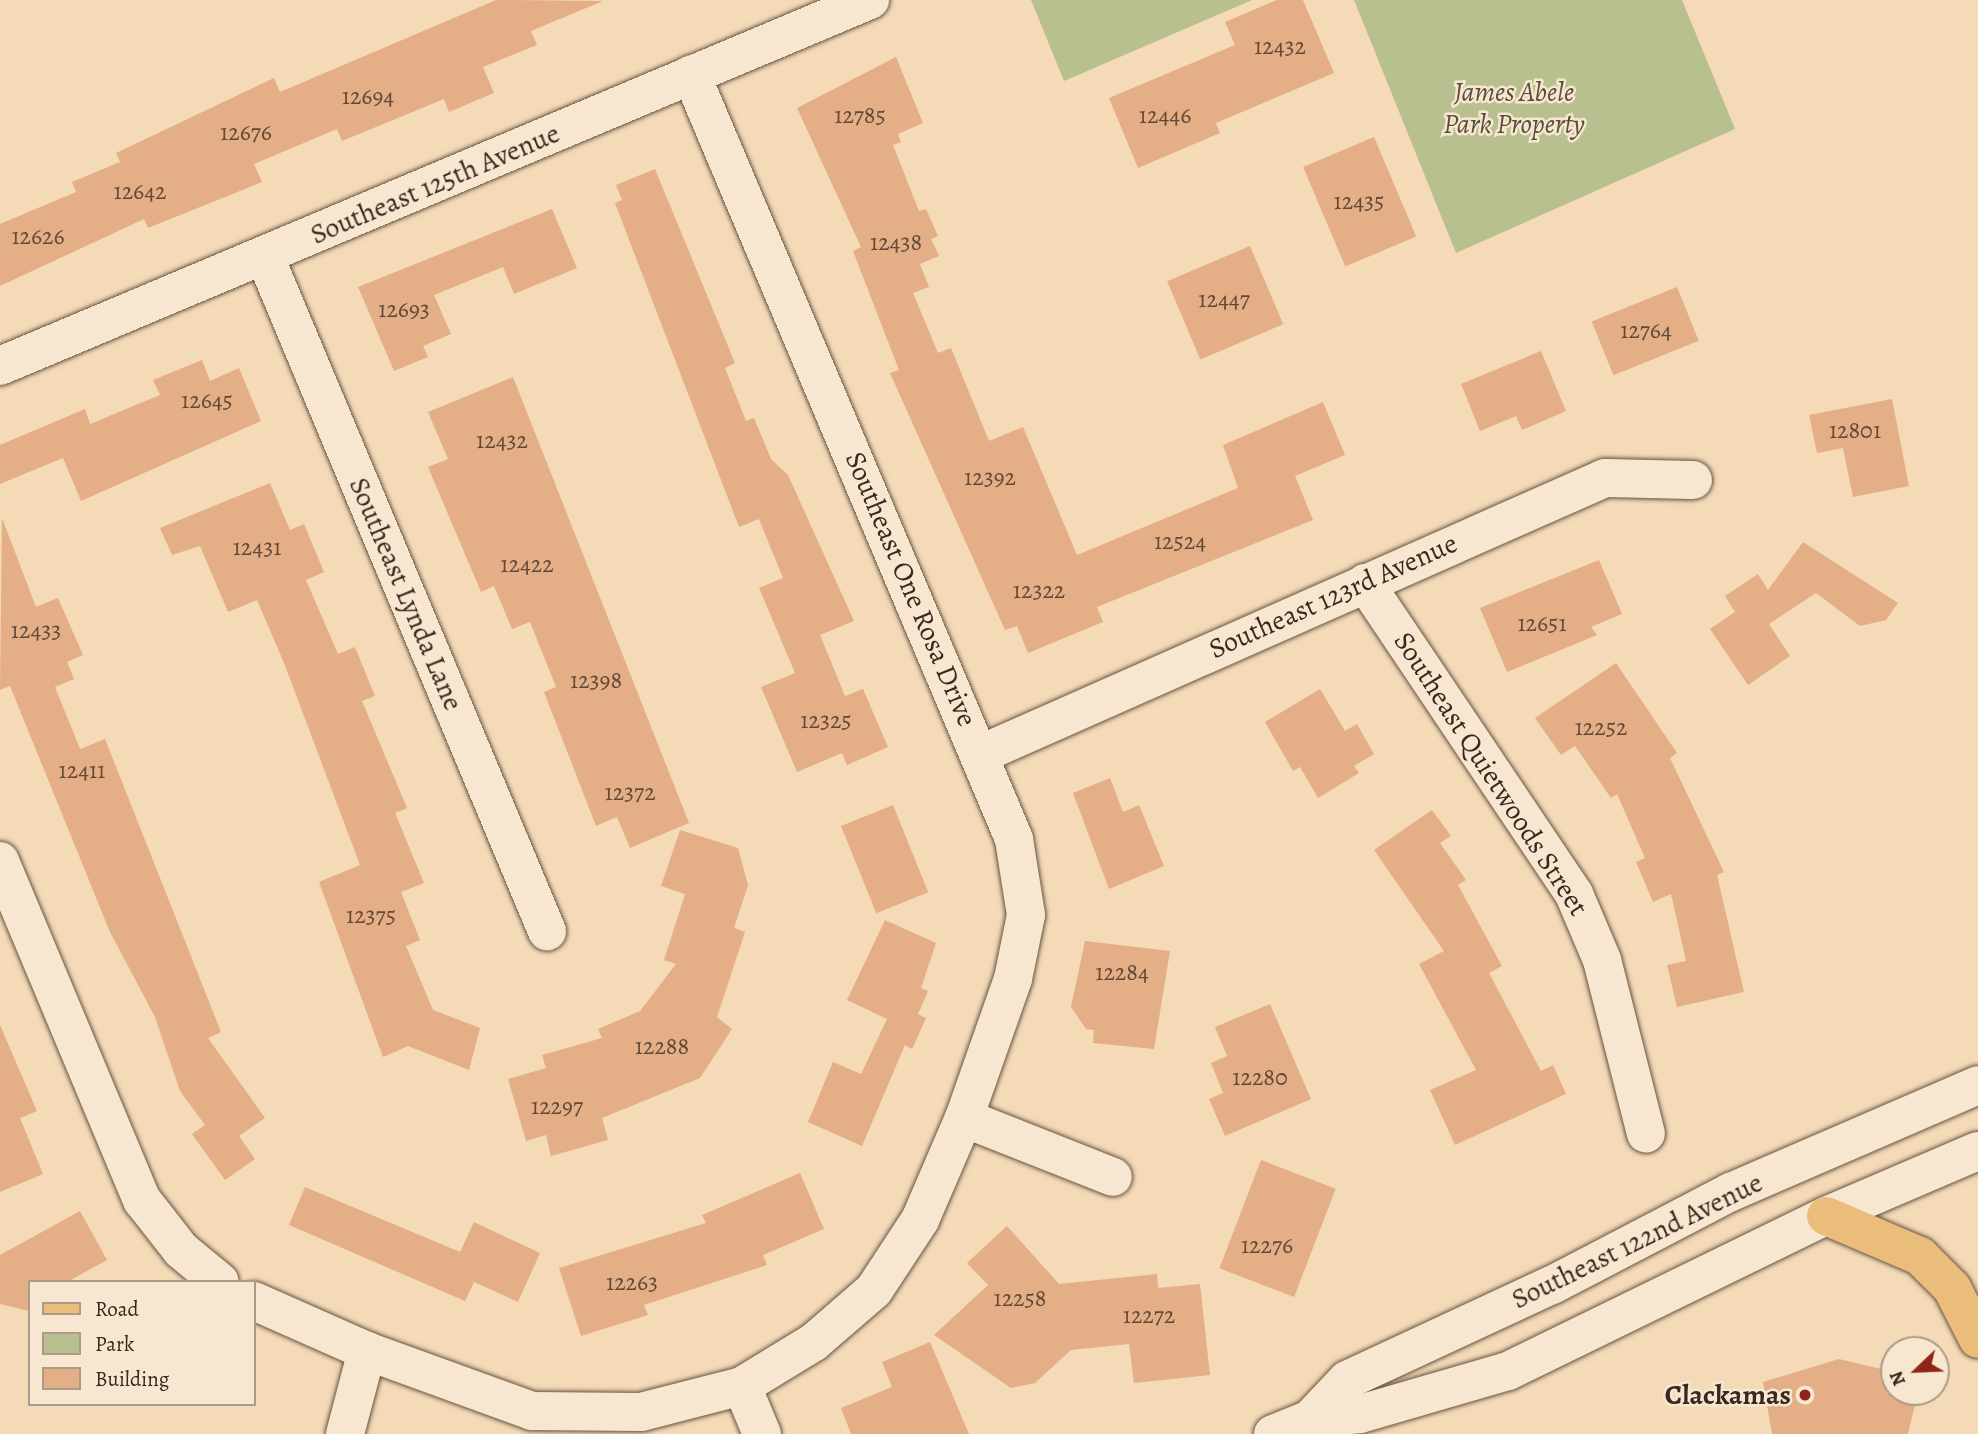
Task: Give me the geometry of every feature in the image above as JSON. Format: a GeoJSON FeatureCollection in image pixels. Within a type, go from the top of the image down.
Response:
{"type":"FeatureCollection","features":[{"type":"Feature","properties":{"kind":"main road"},"geometry":{"type":"LineString","coordinates":[[1825,1216],[1920,1256],[1952,1288],[1978,1339]]}},
{"type":"Feature","properties":{"kind":"street","name":"Southeast 125th Avenue"},"geometry":{"type":"LineString","coordinates":[[0,366],[265,257],[870,0]]}},
{"type":"Feature","properties":{"kind":"street","name":"Southeast One Rosa Drive"},"geometry":{"type":"LineString","coordinates":[[256,1302],[367,1351],[532,1411],[641,1412],[742,1386],[814,1342],[874,1290],[920,1220],[964,1118],[1013,979],[1026,915],[1014,839],[981,754],[691,74]]}},
{"type":"Feature","properties":{"kind":"street","name":"Southeast Lynda Lane"},"geometry":{"type":"LineString","coordinates":[[265,257],[547,931]]}},
{"type":"Feature","properties":{"kind":"street","name":"Southeast 123rd Avenue"},"geometry":{"type":"LineString","coordinates":[[981,754],[1605,478],[1693,480]]}},
{"type":"Feature","properties":{"kind":"street","name":"Southeast Quietwoods Street"},"geometry":{"type":"LineString","coordinates":[[1365,583],[1574,894],[1602,960],[1646,1134]]}},
{"type":"Feature","properties":{"kind":"street"},"geometry":{"type":"LineString","coordinates":[[4,882],[142,1200],[181,1250],[218,1280]]}},
{"type":"Feature","properties":{"kind":"street","name":"Southeast 122nd Avenue"},"geometry":{"type":"LineString","coordinates":[[1310,1419],[1346,1380],[1552,1286],[1731,1192],[1978,1085]]}},
{"type":"Feature","properties":{"kind":"street"},"geometry":{"type":"LineString","coordinates":[[964,1118],[1113,1177]]}},
{"type":"Feature","properties":{"kind":"street","name":"Southeast 122nd Avenue"},"geometry":{"type":"LineString","coordinates":[[1273,1434],[1310,1419],[1360,1414],[1508,1371],[1825,1216],[1978,1151]]}},
{"type":"Feature","properties":{"kind":"street"},"geometry":{"type":"LineString","coordinates":[[345,1434],[367,1351]]}},
{"type":"Feature","properties":{"kind":"street"},"geometry":{"type":"LineString","coordinates":[[742,1386],[762,1434]]}},
{"type":"Feature","properties":{"kind":"green space"},"geometry":{"type":"Polygon","coordinates":[[[1031,0],[1252,0],[1064,81],[1031,0]]]}},
{"type":"Feature","properties":{"kind":"green space","name":"James Abele Park Property"},"geometry":{"type":"Polygon","coordinates":[[[1354,0],[1682,0],[1735,129],[1456,253],[1354,0]]]}},
{"type":"Feature","properties":{"kind":"building"},"geometry":{"type":"Polygon","coordinates":[[[496,0],[603,1],[531,31],[537,45],[483,67],[494,93],[449,112],[444,99],[342,141],[337,129],[254,164],[262,182],[148,228],[144,219],[0,286],[0,224],[76,192],[72,182],[120,162],[116,153],[274,78],[280,92],[496,0]]]}},
{"type":"Feature","properties":{"kind":"building"},"geometry":{"type":"Polygon","coordinates":[[[1277,0],[1303,0],[1334,73],[1216,123],[1220,133],[1138,168],[1109,98],[1235,45],[1225,22],[1277,0]]]}},
{"type":"Feature","properties":{"kind":"building"},"geometry":{"type":"Polygon","coordinates":[[[896,57],[923,123],[898,134],[901,142],[893,145],[919,211],[926,209],[938,236],[931,239],[939,256],[920,264],[929,287],[913,293],[938,353],[951,348],[989,441],[1023,427],[1077,555],[1238,488],[1223,445],[1323,402],[1345,455],[1295,476],[1313,520],[1097,607],[1103,622],[1028,653],[1017,626],[1005,630],[890,373],[899,370],[853,251],[861,247],[797,108],[896,57]]]}},
{"type":"Feature","properties":{"kind":"building"},"geometry":{"type":"Polygon","coordinates":[[[1374,137],[1416,236],[1345,267],[1303,167],[1374,137]]]}},
{"type":"Feature","properties":{"kind":"building"},"geometry":{"type":"Polygon","coordinates":[[[655,169],[735,363],[725,368],[746,421],[754,418],[771,459],[788,475],[854,621],[820,635],[845,696],[863,689],[888,747],[847,765],[842,753],[797,772],[761,687],[795,673],[759,588],[783,578],[759,519],[739,527],[615,203],[622,200],[616,185],[655,169]]]}},
{"type":"Feature","properties":{"kind":"building"},"geometry":{"type":"Polygon","coordinates":[[[552,209],[577,268],[514,294],[503,267],[434,295],[451,334],[423,346],[428,357],[394,371],[358,287],[552,209]]]}},
{"type":"Feature","properties":{"kind":"building"},"geometry":{"type":"Polygon","coordinates":[[[1250,246],[1283,324],[1200,359],[1167,281],[1250,246]]]}},
{"type":"Feature","properties":{"kind":"building"},"geometry":{"type":"Polygon","coordinates":[[[1677,287],[1699,341],[1613,375],[1592,321],[1677,287]]]}},
{"type":"Feature","properties":{"kind":"building"},"geometry":{"type":"Polygon","coordinates":[[[1541,351],[1566,411],[1522,430],[1516,416],[1480,431],[1461,384],[1541,351]]]}},
{"type":"Feature","properties":{"kind":"building"},"geometry":{"type":"Polygon","coordinates":[[[202,360],[210,381],[239,368],[261,421],[81,501],[63,458],[0,484],[0,445],[85,409],[90,424],[160,395],[153,380],[202,360]]]}},
{"type":"Feature","properties":{"kind":"building"},"geometry":{"type":"Polygon","coordinates":[[[513,377],[689,823],[630,848],[617,817],[596,826],[544,692],[556,687],[530,622],[512,629],[494,586],[481,592],[428,467],[448,459],[428,412],[513,377]]]}},
{"type":"Feature","properties":{"kind":"building"},"geometry":{"type":"Polygon","coordinates":[[[1892,399],[1909,486],[1853,497],[1843,448],[1817,453],[1809,415],[1892,399]]]}},
{"type":"Feature","properties":{"kind":"building"},"geometry":{"type":"Polygon","coordinates":[[[270,483],[290,530],[304,524],[324,572],[306,580],[338,654],[355,647],[375,696],[362,701],[407,808],[395,813],[424,883],[401,892],[420,940],[406,946],[433,1010],[480,1028],[469,1070],[408,1046],[383,1057],[319,882],[360,865],[284,663],[257,600],[228,612],[200,546],[172,555],[160,528],[270,483]]]}},
{"type":"Feature","properties":{"kind":"building"},"geometry":{"type":"Polygon","coordinates":[[[2,518],[36,607],[58,598],[83,655],[67,662],[74,679],[55,687],[80,749],[105,739],[221,1032],[208,1038],[265,1118],[239,1136],[255,1159],[225,1180],[192,1134],[205,1125],[180,1091],[155,1017],[110,932],[10,686],[0,690],[2,518]]]}},
{"type":"Feature","properties":{"kind":"building"},"geometry":{"type":"Polygon","coordinates":[[[1803,542],[1898,603],[1886,620],[1860,626],[1816,593],[1769,624],[1790,656],[1748,685],[1710,629],[1735,612],[1725,596],[1758,574],[1768,590],[1803,542]]]}},
{"type":"Feature","properties":{"kind":"building"},"geometry":{"type":"Polygon","coordinates":[[[1599,560],[1622,614],[1591,627],[1597,635],[1507,672],[1480,608],[1599,560]]]}},
{"type":"Feature","properties":{"kind":"building"},"geometry":{"type":"Polygon","coordinates":[[[1616,663],[1677,753],[1670,758],[1724,872],[1717,875],[1744,992],[1677,1007],[1667,965],[1686,961],[1671,894],[1653,902],[1636,862],[1645,858],[1617,794],[1611,798],[1575,746],[1561,755],[1535,718],[1616,663]]]}},
{"type":"Feature","properties":{"kind":"building"},"geometry":{"type":"Polygon","coordinates":[[[1320,689],[1345,731],[1357,724],[1374,754],[1354,766],[1359,773],[1318,798],[1300,767],[1293,771],[1265,722],[1320,689]]]}},
{"type":"Feature","properties":{"kind":"building"},"geometry":{"type":"Polygon","coordinates":[[[1110,778],[1123,812],[1139,805],[1164,866],[1109,889],[1073,793],[1110,778]]]}},
{"type":"Feature","properties":{"kind":"building"},"geometry":{"type":"Polygon","coordinates":[[[893,805],[928,892],[876,913],[841,826],[893,805]]]}},
{"type":"Feature","properties":{"kind":"building"},"geometry":{"type":"Polygon","coordinates":[[[1432,810],[1451,836],[1440,843],[1466,880],[1458,885],[1502,966],[1489,973],[1541,1071],[1553,1065],[1566,1094],[1455,1145],[1430,1090],[1476,1070],[1419,964],[1444,951],[1374,850],[1432,810]]]}},
{"type":"Feature","properties":{"kind":"building"},"geometry":{"type":"Polygon","coordinates":[[[680,830],[738,848],[748,885],[734,928],[745,932],[717,1017],[732,1029],[700,1078],[602,1118],[608,1140],[551,1156],[546,1135],[526,1141],[508,1079],[546,1068],[542,1055],[602,1038],[598,1029],[640,1011],[676,964],[664,960],[685,894],[661,886],[680,830]]]}},
{"type":"Feature","properties":{"kind":"building"},"geometry":{"type":"Polygon","coordinates":[[[885,920],[936,943],[921,988],[928,991],[918,1014],[926,1018],[912,1049],[905,1045],[862,1146],[808,1122],[833,1062],[861,1074],[887,1019],[847,1000],[885,920]]]}},
{"type":"Feature","properties":{"kind":"building"},"geometry":{"type":"Polygon","coordinates":[[[1085,941],[1170,951],[1154,1049],[1093,1043],[1094,1030],[1086,1029],[1071,1007],[1085,941]]]}},
{"type":"Feature","properties":{"kind":"building"},"geometry":{"type":"Polygon","coordinates":[[[1270,1004],[1311,1099],[1225,1136],[1209,1099],[1223,1093],[1211,1063],[1227,1056],[1215,1027],[1270,1004]]]}},
{"type":"Feature","properties":{"kind":"building"},"geometry":{"type":"Polygon","coordinates":[[[0,1025],[37,1111],[20,1118],[43,1174],[0,1192],[0,1025]]]}},
{"type":"Feature","properties":{"kind":"building"},"geometry":{"type":"Polygon","coordinates":[[[1261,1160],[1336,1189],[1294,1297],[1219,1268],[1261,1160]]]}},
{"type":"Feature","properties":{"kind":"building"},"geometry":{"type":"Polygon","coordinates":[[[800,1173],[824,1229],[763,1255],[767,1265],[644,1305],[648,1315],[581,1336],[559,1268],[706,1223],[702,1215],[800,1173]]]}},
{"type":"Feature","properties":{"kind":"building"},"geometry":{"type":"Polygon","coordinates":[[[305,1187],[460,1252],[474,1222],[540,1253],[518,1302],[474,1282],[465,1301],[289,1225],[305,1187]]]}},
{"type":"Feature","properties":{"kind":"building"},"geometry":{"type":"Polygon","coordinates":[[[80,1211],[107,1260],[71,1280],[28,1280],[28,1311],[0,1304],[0,1255],[80,1211]]]}},
{"type":"Feature","properties":{"kind":"building"},"geometry":{"type":"Polygon","coordinates":[[[1007,1226],[1059,1284],[1157,1274],[1158,1288],[1200,1284],[1210,1375],[1134,1383],[1129,1344],[1071,1350],[1035,1383],[1011,1388],[934,1335],[988,1285],[967,1263],[1007,1226]]]}},
{"type":"Feature","properties":{"kind":"building"},"geometry":{"type":"Polygon","coordinates":[[[930,1342],[969,1434],[851,1434],[841,1408],[892,1387],[882,1362],[930,1342]]]}},
{"type":"Feature","properties":{"kind":"building"},"geometry":{"type":"Polygon","coordinates":[[[1839,1359],[1880,1369],[1880,1406],[1915,1406],[1908,1434],[1772,1434],[1763,1382],[1839,1359]]]}},
{"type":"Feature","properties":{"kind":"place","name":"Clackamas"},"geometry":{"type":"Point","coordinates":[1805,1395]}}]}
